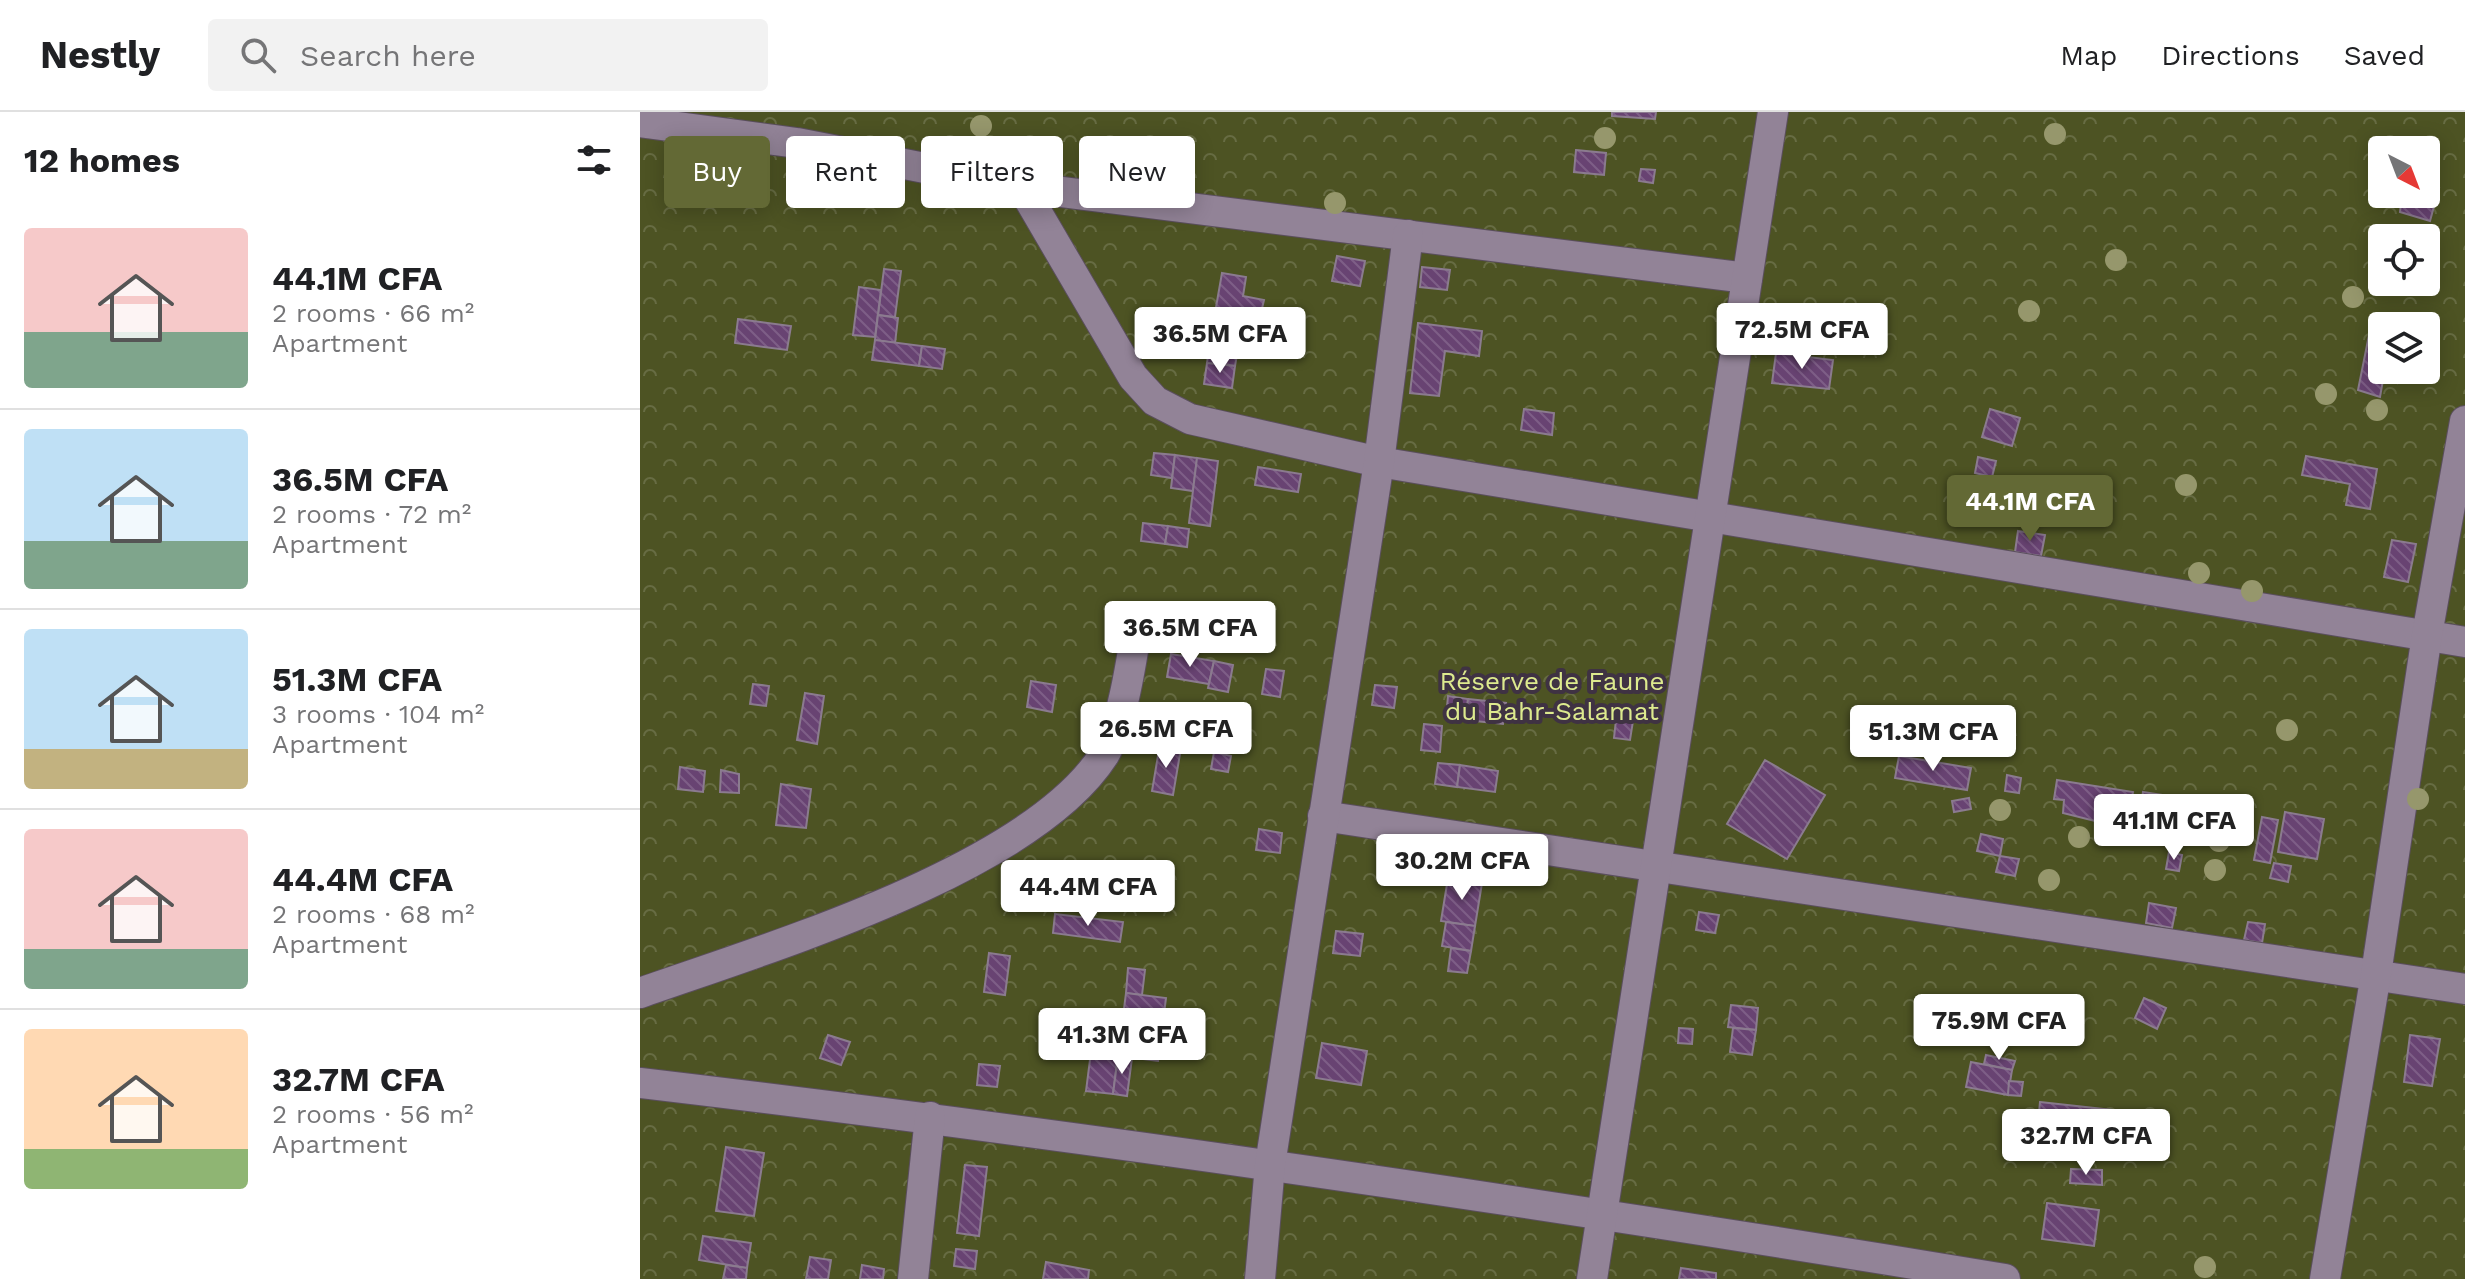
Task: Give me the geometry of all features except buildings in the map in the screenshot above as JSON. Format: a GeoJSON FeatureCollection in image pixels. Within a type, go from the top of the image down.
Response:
{"type":"FeatureCollection","features":[{"type":"Feature","properties":{"kind":"street"},"geometry":{"type":"LineString","coordinates":[[1592,1279],[1773,112]]}},
{"type":"Feature","properties":{"kind":"street"},"geometry":{"type":"LineString","coordinates":[[640,122],[797,143],[921,167]]}},
{"type":"Feature","properties":{"kind":"street"},"geometry":{"type":"LineString","coordinates":[[1063,192],[1747,278]]}},
{"type":"Feature","properties":{"kind":"street"},"geometry":{"type":"LineString","coordinates":[[1034,208],[1133,377],[1155,401],[1190,419],[1379,462],[2465,642]]}},
{"type":"Feature","properties":{"kind":"street"},"geometry":{"type":"LineString","coordinates":[[1260,1279],[1270,1165],[1379,462],[1408,235]]}},
{"type":"Feature","properties":{"kind":"street"},"geometry":{"type":"LineString","coordinates":[[2325,1279],[2376,974],[2427,635],[2465,421]]}},
{"type":"Feature","properties":{"kind":"street"},"geometry":{"type":"LineString","coordinates":[[640,993],[849,920],[990,852],[1070,795],[1105,753],[1127,683],[1138,620]]}},
{"type":"Feature","properties":{"kind":"street"},"geometry":{"type":"LineString","coordinates":[[1323,816],[2465,989]]}},
{"type":"Feature","properties":{"kind":"street"},"geometry":{"type":"LineString","coordinates":[[640,1083],[930,1117],[1270,1165],[1602,1213],[2005,1279]]}},
{"type":"Feature","properties":{"kind":"street"},"geometry":{"type":"LineString","coordinates":[[913,1279],[930,1117]]}},
{"type":"Feature","properties":{"kind":"green space","name":"Réserve de Faune du Bahr-Salamat"},"geometry":{"type":"Polygon","coordinates":[[[640,112],[2465,112],[2465,1279],[640,1279],[640,112]]]}}]}
